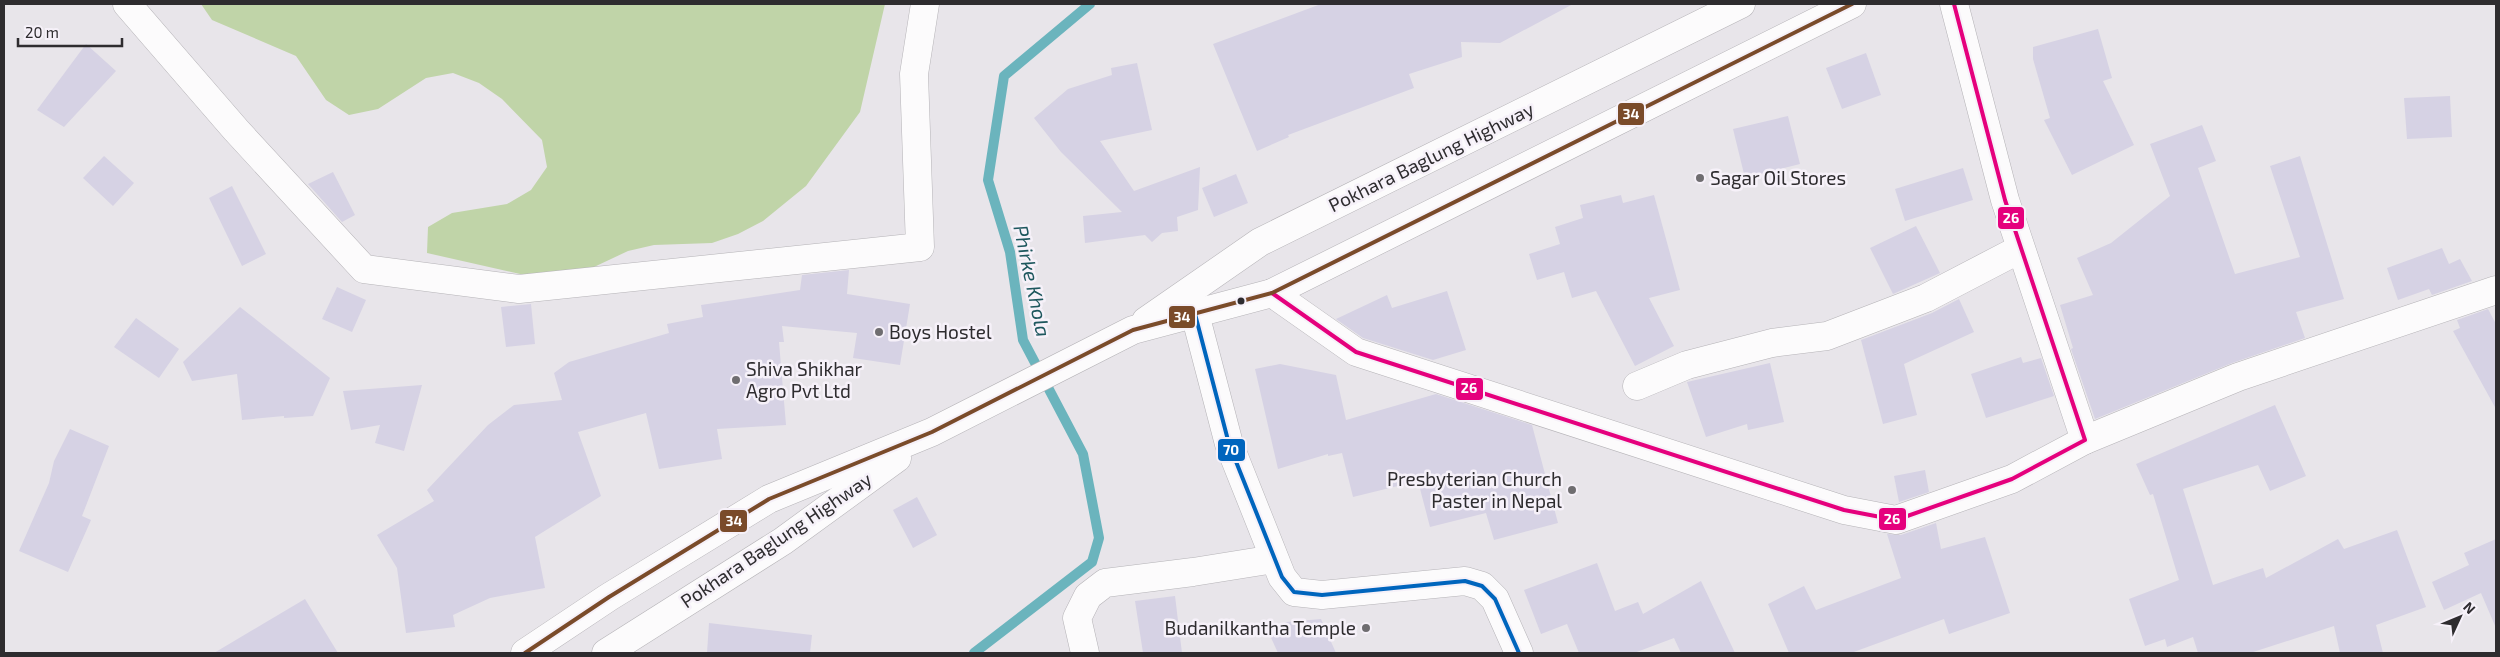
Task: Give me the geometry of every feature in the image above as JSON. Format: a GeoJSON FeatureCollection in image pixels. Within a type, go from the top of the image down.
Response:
{"type":"FeatureCollection","features":[{"type":"Feature","properties":{"kind":"main road"},"geometry":{"type":"LineString","coordinates":[[126,4],[236,130],[364,268],[519,289],[920,247],[914,74],[926,4]]}},
{"type":"Feature","properties":{"kind":"main road","name":"Pokhara Baglung Highway"},"geometry":{"type":"LineString","coordinates":[[1133,330],[1260,242],[1742,4]]}},
{"type":"Feature","properties":{"kind":"main road"},"geometry":{"type":"LineString","coordinates":[[932,432],[1133,330],[1272,293],[1852,4]]}},
{"type":"Feature","properties":{"kind":"main road"},"geometry":{"type":"LineString","coordinates":[[1954,4],[2020,249],[2085,440]]}},
{"type":"Feature","properties":{"kind":"main road"},"geometry":{"type":"LineString","coordinates":[[1637,386],[1687,365],[1772,343],[1827,336],[1926,298],[2020,249]]}},
{"type":"Feature","properties":{"kind":"main road"},"geometry":{"type":"LineString","coordinates":[[1272,293],[1356,352],[1844,510],[1896,520],[2012,479],[2085,440],[2238,376],[2496,290]]}},
{"type":"Feature","properties":{"kind":"main road"},"geometry":{"type":"LineString","coordinates":[[1195,314],[1229,444],[1274,559],[1282,576],[1294,592],[1322,595],[1465,581],[1482,586],[1495,599],[1519,653]]}},
{"type":"Feature","properties":{"kind":"main road","name":"Pokhara Baglung Highway"},"geometry":{"type":"LineString","coordinates":[[525,653],[609,597],[769,499],[932,432]]}},
{"type":"Feature","properties":{"kind":"main road","name":"Pokhara Baglung Highway"},"geometry":{"type":"LineString","coordinates":[[606,653],[783,541],[932,432]]}},
{"type":"Feature","properties":{"kind":"main road"},"geometry":{"type":"LineString","coordinates":[[1085,653],[1077,618],[1088,596],[1105,583],[1274,559]]}},
{"type":"Feature","properties":{"kind":"green space"},"geometry":{"type":"Polygon","coordinates":[[[201,4],[885,4],[860,112],[806,186],[763,221],[738,234],[712,243],[654,245],[628,251],[577,275],[551,281],[427,253],[428,227],[452,213],[507,204],[531,190],[547,167],[542,140],[502,99],[479,83],[453,73],[426,78],[378,109],[349,115],[326,100],[296,56],[212,20],[201,4]]]}},
{"type":"Feature","properties":{"kind":"building"},"geometry":{"type":"Polygon","coordinates":[[[1321,4],[1573,4],[1500,43],[1461,42],[1462,57],[1409,74],[1414,88],[1288,135],[1289,137],[1257,151],[1213,44],[1321,4]]]}},
{"type":"Feature","properties":{"kind":"building"},"geometry":{"type":"Polygon","coordinates":[[[2098,29],[2112,78],[2103,81],[2134,145],[2072,175],[2044,120],[2050,118],[2033,59],[2033,47],[2098,29]]]}},
{"type":"Feature","properties":{"kind":"building"},"geometry":{"type":"Polygon","coordinates":[[[86,44],[116,71],[64,127],[37,110],[86,44]]]}},
{"type":"Feature","properties":{"kind":"building"},"geometry":{"type":"Polygon","coordinates":[[[1866,53],[1881,95],[1842,109],[1826,68],[1866,53]]]}},
{"type":"Feature","properties":{"kind":"building"},"geometry":{"type":"Polygon","coordinates":[[[1137,63],[1152,130],[1100,141],[1134,191],[1200,167],[1198,210],[1177,217],[1178,231],[1162,233],[1152,242],[1145,235],[1085,243],[1083,216],[1122,212],[1061,152],[1034,118],[1068,89],[1112,75],[1111,68],[1137,63]]]}},
{"type":"Feature","properties":{"kind":"building"},"geometry":{"type":"Polygon","coordinates":[[[2450,96],[2452,137],[2407,139],[2404,98],[2450,96]]]}},
{"type":"Feature","properties":{"kind":"building"},"geometry":{"type":"Polygon","coordinates":[[[1788,116],[1800,164],[1745,178],[1733,129],[1788,116]]]}},
{"type":"Feature","properties":{"kind":"building"},"geometry":{"type":"Polygon","coordinates":[[[2202,125],[2216,161],[2198,168],[2235,274],[2300,257],[2270,166],[2300,156],[2344,299],[2296,312],[2305,338],[2232,363],[2095,419],[2071,349],[2073,348],[2060,305],[2093,295],[2077,258],[2111,243],[2170,196],[2150,144],[2202,125]]]}},
{"type":"Feature","properties":{"kind":"building"},"geometry":{"type":"Polygon","coordinates":[[[104,156],[134,183],[113,206],[83,178],[104,156]]]}},
{"type":"Feature","properties":{"kind":"building"},"geometry":{"type":"Polygon","coordinates":[[[1963,168],[1973,200],[1905,221],[1895,189],[1963,168]]]}},
{"type":"Feature","properties":{"kind":"building"},"geometry":{"type":"Polygon","coordinates":[[[333,172],[355,215],[342,222],[308,184],[333,172]]]}},
{"type":"Feature","properties":{"kind":"building"},"geometry":{"type":"Polygon","coordinates":[[[1236,174],[1248,203],[1214,217],[1202,188],[1236,174]]]}},
{"type":"Feature","properties":{"kind":"building"},"geometry":{"type":"Polygon","coordinates":[[[232,186],[266,254],[242,266],[209,198],[232,186]]]}},
{"type":"Feature","properties":{"kind":"building"},"geometry":{"type":"Polygon","coordinates":[[[1621,195],[1623,203],[1654,195],[1680,290],[1649,298],[1674,346],[1635,366],[1596,291],[1572,298],[1564,272],[1537,280],[1529,254],[1560,244],[1555,227],[1583,218],[1580,205],[1621,195]]]}},
{"type":"Feature","properties":{"kind":"building"},"geometry":{"type":"Polygon","coordinates":[[[1916,226],[1940,273],[1893,294],[1870,248],[1916,226]]]}},
{"type":"Feature","properties":{"kind":"building"},"geometry":{"type":"Polygon","coordinates":[[[2442,248],[2449,264],[2460,259],[2472,281],[2432,295],[2429,289],[2398,300],[2387,268],[2442,248]]]}},
{"type":"Feature","properties":{"kind":"building"},"geometry":{"type":"Polygon","coordinates":[[[849,270],[847,294],[910,304],[900,365],[853,358],[857,333],[782,326],[784,342],[779,342],[786,425],[717,429],[722,459],[659,469],[646,413],[578,432],[601,496],[535,537],[545,588],[490,598],[453,615],[455,627],[406,633],[397,568],[377,535],[434,501],[427,490],[488,425],[514,405],[562,400],[554,373],[569,362],[669,333],[667,324],[703,317],[701,305],[800,290],[802,275],[849,270]]]}},
{"type":"Feature","properties":{"kind":"building"},"geometry":{"type":"Polygon","coordinates":[[[337,287],[366,300],[352,332],[322,319],[337,287]]]}},
{"type":"Feature","properties":{"kind":"building"},"geometry":{"type":"Polygon","coordinates":[[[1447,291],[1466,350],[1433,360],[1363,338],[1336,319],[1387,295],[1392,308],[1447,291]]]}},
{"type":"Feature","properties":{"kind":"building"},"geometry":{"type":"Polygon","coordinates":[[[1959,299],[1974,332],[1904,364],[1917,415],[1883,424],[1861,340],[1932,313],[1959,299]]]}},
{"type":"Feature","properties":{"kind":"building"},"geometry":{"type":"Polygon","coordinates":[[[531,304],[535,344],[506,347],[501,307],[531,304]]]}},
{"type":"Feature","properties":{"kind":"building"},"geometry":{"type":"Polygon","coordinates":[[[240,307],[330,378],[313,416],[284,418],[284,416],[242,420],[237,374],[192,381],[183,362],[240,307]]]}},
{"type":"Feature","properties":{"kind":"building"},"geometry":{"type":"Polygon","coordinates":[[[2488,309],[2496,324],[2496,409],[2453,331],[2460,328],[2457,320],[2488,309]]]}},
{"type":"Feature","properties":{"kind":"building"},"geometry":{"type":"Polygon","coordinates":[[[136,318],[179,349],[159,378],[114,347],[136,318]]]}},
{"type":"Feature","properties":{"kind":"building"},"geometry":{"type":"Polygon","coordinates":[[[2021,357],[2023,363],[2041,358],[2054,396],[1986,418],[1971,374],[2021,357]]]}},
{"type":"Feature","properties":{"kind":"building"},"geometry":{"type":"Polygon","coordinates":[[[1770,363],[1784,422],[1748,430],[1747,424],[1706,437],[1687,382],[1770,363]]]}},
{"type":"Feature","properties":{"kind":"building"},"geometry":{"type":"Polygon","coordinates":[[[1280,364],[1336,375],[1346,420],[1436,394],[1532,425],[1558,523],[1494,540],[1486,513],[1430,527],[1418,481],[1353,497],[1342,453],[1328,456],[1328,454],[1278,469],[1255,369],[1280,364]]]}},
{"type":"Feature","properties":{"kind":"building"},"geometry":{"type":"Polygon","coordinates":[[[422,385],[404,451],[375,443],[380,425],[351,430],[343,391],[422,385]]]}},
{"type":"Feature","properties":{"kind":"building"},"geometry":{"type":"Polygon","coordinates":[[[2275,405],[2306,476],[2270,491],[2258,465],[2183,489],[2213,585],[2263,568],[2266,578],[2338,539],[2344,549],[2397,530],[2426,607],[2376,625],[2383,653],[2340,653],[2334,626],[2250,653],[2198,653],[2193,637],[2167,647],[2165,639],[2145,646],[2129,599],[2179,580],[2153,494],[2150,495],[2136,464],[2275,405]]]}},
{"type":"Feature","properties":{"kind":"building"},"geometry":{"type":"Polygon","coordinates":[[[70,429],[109,446],[82,516],[91,520],[68,572],[19,551],[49,483],[54,461],[70,429]]]}},
{"type":"Feature","properties":{"kind":"building"},"geometry":{"type":"Polygon","coordinates":[[[1925,470],[1929,492],[1899,502],[1894,476],[1925,470]]]}},
{"type":"Feature","properties":{"kind":"building"},"geometry":{"type":"Polygon","coordinates":[[[917,497],[937,535],[913,548],[893,510],[917,497]]]}},
{"type":"Feature","properties":{"kind":"building"},"geometry":{"type":"Polygon","coordinates":[[[1936,523],[1941,549],[1985,537],[2010,613],[1949,634],[1944,619],[1851,653],[1789,653],[1768,604],[1804,586],[1816,610],[1901,578],[1887,534],[1901,535],[1936,523]]]}},
{"type":"Feature","properties":{"kind":"building"},"geometry":{"type":"Polygon","coordinates":[[[2496,539],[2496,628],[2481,593],[2444,610],[2432,582],[2469,565],[2464,553],[2496,539]]]}},
{"type":"Feature","properties":{"kind":"building"},"geometry":{"type":"Polygon","coordinates":[[[1597,563],[1615,611],[1638,602],[1643,614],[1701,581],[1735,653],[1681,653],[1674,638],[1634,653],[1579,653],[1567,624],[1541,634],[1524,590],[1597,563]]]}},
{"type":"Feature","properties":{"kind":"building"},"geometry":{"type":"Polygon","coordinates":[[[1175,596],[1182,653],[1143,653],[1135,601],[1175,596]]]}},
{"type":"Feature","properties":{"kind":"building"},"geometry":{"type":"Polygon","coordinates":[[[305,599],[338,653],[214,653],[278,615],[305,599]]]}},
{"type":"Feature","properties":{"kind":"building"},"geometry":{"type":"Polygon","coordinates":[[[1321,619],[1336,653],[1278,653],[1268,631],[1287,622],[1321,619]]]}},
{"type":"Feature","properties":{"kind":"building"},"geometry":{"type":"Polygon","coordinates":[[[709,623],[812,635],[810,653],[707,653],[709,623]]]}},
{"type":"Feature","properties":{"kind":"waterway","name":"Phirke Khola"},"geometry":{"type":"LineString","coordinates":[[974,653],[1092,562],[1099,538],[1083,454],[1023,340],[1010,252],[988,180],[1004,76],[1090,4]]}},
{"type":"Feature","properties":{"kind":"transit line","name":"34"},"geometry":{"type":"LineString","coordinates":[[525,653],[609,597],[769,499],[932,432],[1133,330],[1272,293],[1852,4]]}},
{"type":"Feature","properties":{"kind":"transit line","name":"26"},"geometry":{"type":"LineString","coordinates":[[1272,293],[1356,352],[1844,510],[1896,520],[2012,479],[2085,440],[2005,200],[1954,4]]}},
{"type":"Feature","properties":{"kind":"transit line","name":"70"},"geometry":{"type":"LineString","coordinates":[[1195,314],[1229,444],[1282,577],[1294,592],[1322,595],[1465,581],[1482,586],[1495,599],[1519,653]]}},
{"type":"Feature","properties":{"kind":"place","name":"Sagar Oil Stores"},"geometry":{"type":"Point","coordinates":[1700,178]}},
{"type":"Feature","properties":{"kind":"place","name":"Boys Hostel"},"geometry":{"type":"Point","coordinates":[879,332]}},
{"type":"Feature","properties":{"kind":"place","name":"Shiva Shikhar Agro Pvt Ltd"},"geometry":{"type":"Point","coordinates":[736,380]}},
{"type":"Feature","properties":{"kind":"place","name":"Presbyterian Church Paster in Nepal"},"geometry":{"type":"Point","coordinates":[1572,490]}},
{"type":"Feature","properties":{"kind":"place","name":"Budanilkantha Temple"},"geometry":{"type":"Point","coordinates":[1366,628]}}]}
